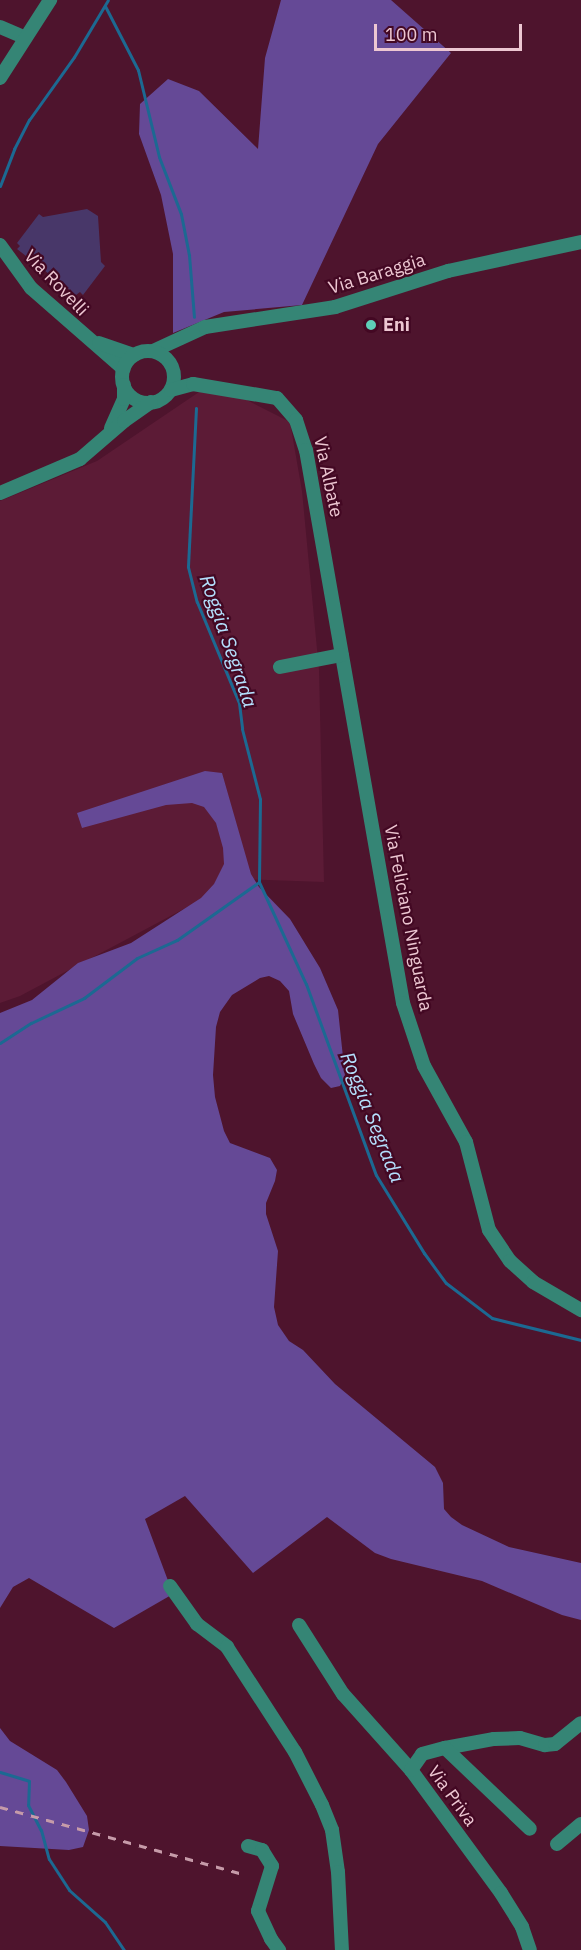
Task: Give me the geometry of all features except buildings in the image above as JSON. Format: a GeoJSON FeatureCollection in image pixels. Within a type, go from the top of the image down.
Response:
{"type":"FeatureCollection","features":[{"type":"Feature","properties":{"kind":"street"},"geometry":{"type":"LineString","coordinates":[[0,78],[24,37],[50,0]]}},
{"type":"Feature","properties":{"kind":"street"},"geometry":{"type":"LineString","coordinates":[[0,27],[24,37]]}},
{"type":"Feature","properties":{"kind":"street","name":"Via Baraggia"},"geometry":{"type":"LineString","coordinates":[[153,351],[225,322],[335,307],[448,271],[581,242]]}},
{"type":"Feature","properties":{"kind":"street","name":"Via Rovelli"},"geometry":{"type":"LineString","coordinates":[[0,245],[31,288],[124,369]]}},
{"type":"Feature","properties":{"kind":"street"},"geometry":{"type":"LineString","coordinates":[[0,493],[80,459],[151,402],[159,400],[171,390],[173,352],[184,337]]}},
{"type":"Feature","properties":{"kind":"street","name":"Via Rovelli"},"geometry":{"type":"LineString","coordinates":[[91,341],[134,355]]}},
{"type":"Feature","properties":{"kind":"street"},"geometry":{"type":"LineString","coordinates":[[105,438],[124,399],[124,369],[134,355],[153,351],[161,354],[173,370]]}},
{"type":"Feature","properties":{"kind":"street","name":"Via Albate"},"geometry":{"type":"LineString","coordinates":[[173,370],[193,384]]}},
{"type":"Feature","properties":{"kind":"street","name":"Via Albate"},"geometry":{"type":"LineString","coordinates":[[171,390],[193,384],[277,398],[296,420],[306,450],[342,655]]}},
{"type":"Feature","properties":{"kind":"street"},"geometry":{"type":"LineString","coordinates":[[124,385],[134,398],[151,402]]}},
{"type":"Feature","properties":{"kind":"street"},"geometry":{"type":"LineString","coordinates":[[280,667],[342,655]]}},
{"type":"Feature","properties":{"kind":"street","name":"Via Feliciano Ninguarda"},"geometry":{"type":"LineString","coordinates":[[342,655],[404,1003],[424,1066],[466,1142],[489,1230],[510,1262],[533,1282],[581,1310]]}},
{"type":"Feature","properties":{"kind":"street"},"geometry":{"type":"LineString","coordinates":[[170,1586],[196,1624],[226,1647],[296,1752],[322,1805],[332,1830],[335,1851],[342,1950]]}},
{"type":"Feature","properties":{"kind":"street"},"geometry":{"type":"LineString","coordinates":[[299,1625],[343,1694],[411,1770]]}},
{"type":"Feature","properties":{"kind":"street"},"geometry":{"type":"LineString","coordinates":[[445,1748],[494,1739],[520,1738],[545,1745],[555,1744],[580,1725]]}},
{"type":"Feature","properties":{"kind":"street","name":"Via Priva"},"geometry":{"type":"LineString","coordinates":[[530,1829],[445,1748],[422,1754],[411,1770],[504,1898],[522,1927],[530,1950]]}},
{"type":"Feature","properties":{"kind":"street"},"geometry":{"type":"LineString","coordinates":[[557,1844],[581,1824]]}},
{"type":"Feature","properties":{"kind":"street"},"geometry":{"type":"LineString","coordinates":[[248,1846],[262,1850],[272,1866],[258,1911],[279,1950]]}},
{"type":"Feature","properties":{"kind":"shaded area"},"geometry":{"type":"Polygon","coordinates":[[[281,0],[391,0],[451,53],[378,144],[302,305],[224,312],[173,333],[173,254],[161,195],[139,134],[140,104],[168,79],[199,91],[258,149],[265,58],[281,0]]]}},
{"type":"Feature","properties":{"kind":"shaded area"},"geometry":{"type":"Polygon","coordinates":[[[87,209],[98,216],[101,262],[105,266],[83,295],[80,292],[76,295],[17,249],[20,246],[17,243],[39,214],[43,217],[87,209]]]}},
{"type":"Feature","properties":{"kind":"shaded area"},"geometry":{"type":"Polygon","coordinates":[[[202,390],[239,396],[290,422],[302,491],[319,670],[324,882],[240,879],[20,996],[0,1003],[0,501],[97,461],[202,390]]]}},
{"type":"Feature","properties":{"kind":"shaded area"},"geometry":{"type":"Polygon","coordinates":[[[205,771],[222,773],[251,874],[259,887],[290,919],[320,968],[338,1010],[345,1076],[340,1086],[331,1088],[321,1078],[314,1064],[293,1014],[289,991],[280,981],[269,976],[260,978],[232,995],[220,1012],[216,1027],[213,1075],[215,1097],[224,1131],[230,1143],[270,1158],[277,1170],[266,1203],[266,1214],[278,1251],[274,1307],[278,1325],[289,1341],[303,1350],[335,1384],[435,1467],[443,1483],[444,1509],[451,1517],[462,1525],[509,1547],[581,1563],[581,1620],[562,1615],[482,1581],[375,1553],[327,1517],[253,1573],[185,1496],[145,1519],[173,1594],[114,1628],[29,1578],[13,1587],[0,1608],[0,1013],[32,1000],[78,963],[131,943],[201,898],[214,884],[224,864],[223,848],[216,823],[204,807],[192,803],[166,805],[82,828],[77,813],[205,771]]]}},
{"type":"Feature","properties":{"kind":"shaded area"},"geometry":{"type":"Polygon","coordinates":[[[0,1728],[10,1741],[57,1770],[66,1782],[87,1816],[89,1830],[83,1847],[69,1850],[0,1846],[0,1728]]]}},
{"type":"Feature","properties":{"kind":"waterway"},"geometry":{"type":"LineString","coordinates":[[0,186],[14,149],[29,120],[74,57],[108,0]]}},
{"type":"Feature","properties":{"kind":"waterway"},"geometry":{"type":"LineString","coordinates":[[105,6],[138,70],[159,157],[181,214],[189,255],[194,317]]}},
{"type":"Feature","properties":{"kind":"waterway","name":"Roggia Segrada"},"geometry":{"type":"LineString","coordinates":[[196,408],[188,567],[197,602],[239,703],[242,729],[260,799],[259,882],[306,984],[376,1175],[424,1253],[446,1283],[492,1318],[581,1340]]}},
{"type":"Feature","properties":{"kind":"waterway","name":"Roggia Segrada"},"geometry":{"type":"LineString","coordinates":[[0,1043],[31,1023],[84,998],[137,958],[177,940],[259,882]]}},
{"type":"Feature","properties":{"kind":"waterway"},"geometry":{"type":"LineString","coordinates":[[0,1772],[29,1781],[28,1805],[41,1830],[49,1859],[69,1890],[105,1922],[124,1950]]}},
{"type":"Feature","properties":{"kind":"railway"},"geometry":{"type":"LineString","coordinates":[[0,1807],[244,1874]]}},
{"type":"Feature","properties":{"kind":"place","name":"Eni"},"geometry":{"type":"Point","coordinates":[371,325]}}]}
